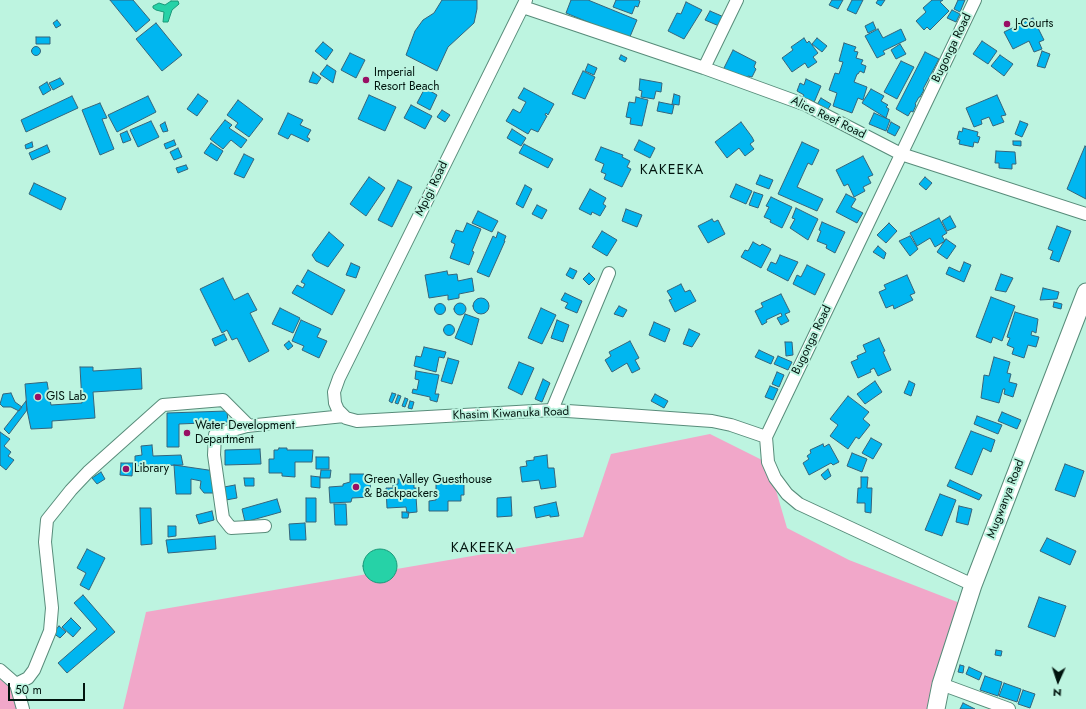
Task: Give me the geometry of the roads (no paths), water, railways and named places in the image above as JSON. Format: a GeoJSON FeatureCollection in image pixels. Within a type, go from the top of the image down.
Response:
{"type":"FeatureCollection","features":[{"type":"Feature","properties":{"kind":"street"},"geometry":{"type":"LineString","coordinates":[[704,68],[737,0]]}},
{"type":"Feature","properties":{"kind":"street","name":"Bugonga Road"},"geometry":{"type":"LineString","coordinates":[[766,437],[975,0]]}},
{"type":"Feature","properties":{"kind":"street","name":"Alice Reef Road"},"geometry":{"type":"LineString","coordinates":[[525,3],[806,106],[901,154],[1086,214]]}},
{"type":"Feature","properties":{"kind":"street","name":"Mpigi Road"},"geometry":{"type":"LineString","coordinates":[[344,416],[335,403],[334,392],[339,378],[454,142],[525,3]]}},
{"type":"Feature","properties":{"kind":"street"},"geometry":{"type":"LineString","coordinates":[[552,410],[609,273]]}},
{"type":"Feature","properties":{"kind":"street","name":"Mugwanya Road"},"geometry":{"type":"LineString","coordinates":[[936,709],[941,684],[973,584],[1086,292]]}},
{"type":"Feature","properties":{"kind":"street"},"geometry":{"type":"LineString","coordinates":[[16,684],[28,678],[34,670],[50,631],[52,608],[45,542],[47,520],[71,490],[88,472],[163,405],[223,400],[249,426]]}},
{"type":"Feature","properties":{"kind":"street","name":"Khasim Kiwanuka Road"},"geometry":{"type":"LineString","coordinates":[[265,526],[231,528],[223,518],[218,492],[214,455],[215,435],[249,426],[344,416],[357,421],[552,410],[712,421],[731,425],[766,437]]}},
{"type":"Feature","properties":{"kind":"street"},"geometry":{"type":"LineString","coordinates":[[766,437],[768,462],[776,478],[787,494],[799,504],[973,584]]}},
{"type":"Feature","properties":{"kind":"street"},"geometry":{"type":"LineString","coordinates":[[0,670],[16,684],[23,709]]}},
{"type":"Feature","properties":{"kind":"street"},"geometry":{"type":"LineString","coordinates":[[941,684],[1009,709]]}},
{"type":"Feature","properties":{"kind":"place","name":"J-Courts"},"geometry":{"type":"Point","coordinates":[1007,24]}},
{"type":"Feature","properties":{"kind":"place","name":"Imperial Resort Beach"},"geometry":{"type":"Point","coordinates":[366,80]}},
{"type":"Feature","properties":{"kind":"place","name":"GIS Lab"},"geometry":{"type":"Point","coordinates":[38,397]}},
{"type":"Feature","properties":{"kind":"place","name":"Water Development Department"},"geometry":{"type":"Point","coordinates":[187,433]}},
{"type":"Feature","properties":{"kind":"place","name":"Library"},"geometry":{"type":"Point","coordinates":[126,469]}},
{"type":"Feature","properties":{"kind":"place","name":"Green Valley Guesthouse & Backpackers"},"geometry":{"type":"Point","coordinates":[356,487]}},
{"type":"Feature","properties":{"kind":"district","name":"KAKEEKA"},"geometry":{"type":"Point","coordinates":[672,171]}},
{"type":"Feature","properties":{"kind":"district","name":"KAKEEKA"},"geometry":{"type":"Point","coordinates":[483,549]}}]}
